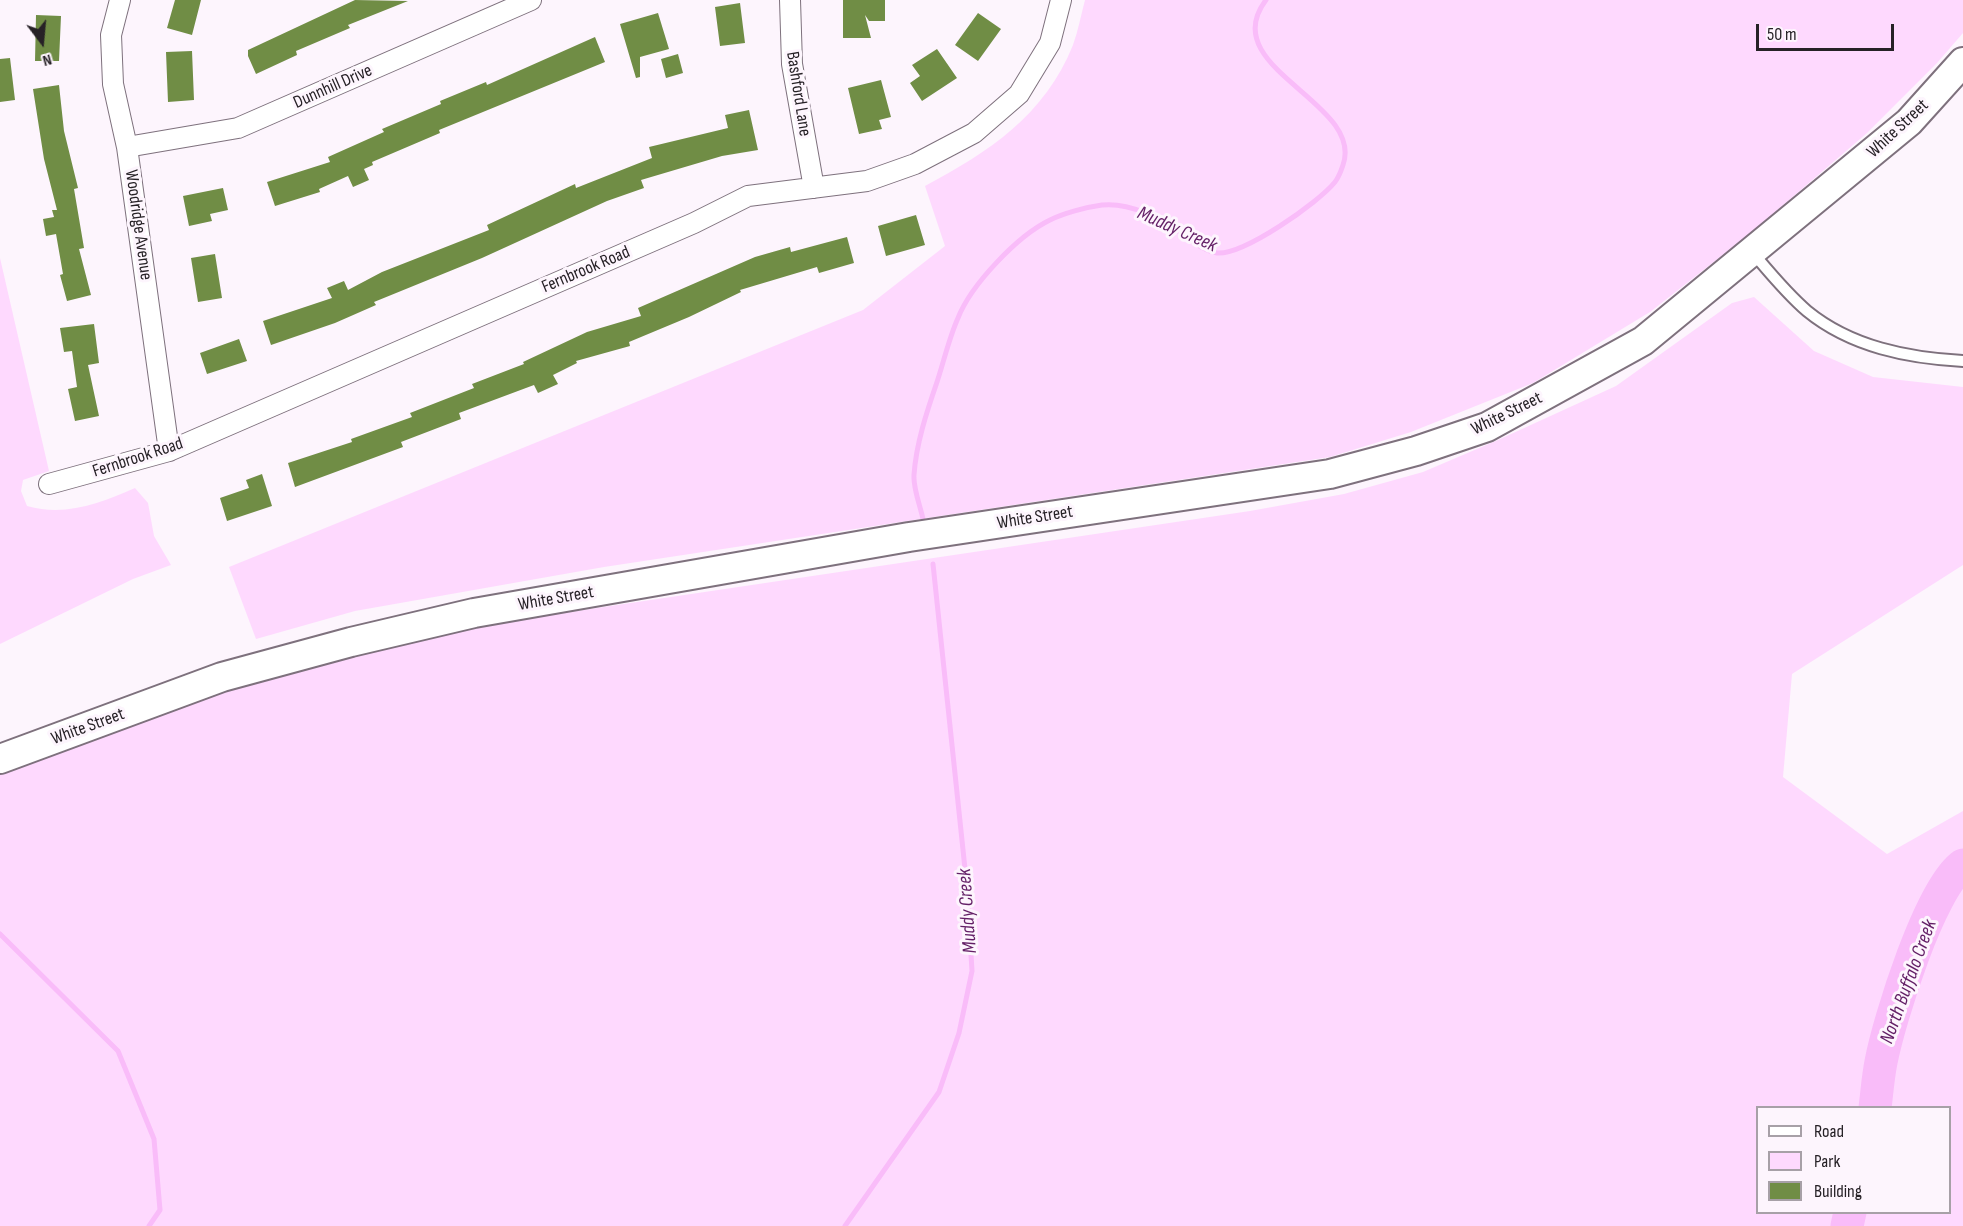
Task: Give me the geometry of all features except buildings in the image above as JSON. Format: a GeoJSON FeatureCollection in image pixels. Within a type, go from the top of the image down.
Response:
{"type":"FeatureCollection","features":[{"type":"Feature","properties":{"kind":"street","name":"Woodridge Avenue"},"geometry":{"type":"LineString","coordinates":[[120,0],[111,35],[113,84],[127,147],[169,451]]}},
{"type":"Feature","properties":{"kind":"street","name":"Dunnhill Drive"},"geometry":{"type":"LineString","coordinates":[[127,147],[238,128],[531,0]]}},
{"type":"Feature","properties":{"kind":"street","name":"Bashford Lane"},"geometry":{"type":"LineString","coordinates":[[790,0],[792,64],[814,188]]}},
{"type":"Feature","properties":{"kind":"street","name":"Fernbrook Road"},"geometry":{"type":"LineString","coordinates":[[49,484],[169,451],[694,223],[748,196],[867,180],[915,164],[974,133],[1019,94],[1050,43],[1061,0]]}},
{"type":"Feature","properties":{"kind":"street","name":"White Street"},"geometry":{"type":"LineString","coordinates":[[0,759],[222,677],[351,642],[474,613],[909,537],[1330,474],[1416,451],[1487,427],[1643,341],[1909,122],[1963,62]]}},
{"type":"Feature","properties":{"kind":"lane"},"geometry":{"type":"LineString","coordinates":[[1752,253],[1808,312],[1865,344],[1923,358],[1963,361]]}},
{"type":"Feature","properties":{"kind":"green space"},"geometry":{"type":"Polygon","coordinates":[[[1085,0],[1963,0],[1963,33],[1937,63],[1867,133],[1752,232],[1650,312],[1533,383],[1411,432],[1330,457],[604,567],[355,611],[256,639],[229,567],[863,310],[945,246],[925,186],[993,145],[1031,111],[1061,70],[1073,45],[1085,0]]]}},
{"type":"Feature","properties":{"kind":"green space"},"geometry":{"type":"Polygon","coordinates":[[[0,258],[49,471],[23,480],[21,491],[27,506],[55,510],[82,507],[135,488],[148,503],[154,536],[171,565],[133,579],[0,644],[0,258]]]}},
{"type":"Feature","properties":{"kind":"green space"},"geometry":{"type":"Polygon","coordinates":[[[1754,297],[1814,351],[1873,377],[1963,387],[1963,565],[1792,674],[1783,777],[1887,854],[1963,811],[1963,1226],[0,1226],[0,770],[188,697],[442,631],[1250,511],[1344,494],[1423,472],[1616,386],[1732,303],[1754,297]]]}},
{"type":"Feature","properties":{"kind":"waterway","name":"Muddy Creek"},"geometry":{"type":"LineString","coordinates":[[923,519],[915,485],[915,463],[923,428],[952,333],[973,291],[996,263],[1024,237],[1037,227],[1062,215],[1090,207],[1113,205],[1135,209],[1157,218],[1209,251],[1217,253],[1229,251],[1244,246],[1280,226],[1326,191],[1340,174],[1343,165],[1344,143],[1333,122],[1273,65],[1259,46],[1255,24],[1266,0]]}},
{"type":"Feature","properties":{"kind":"waterway","name":"Muddy Creek"},"geometry":{"type":"LineString","coordinates":[[845,1226],[939,1092],[959,1033],[972,971],[967,888],[933,564]]}},
{"type":"Feature","properties":{"kind":"waterway","name":"North Buffalo Creek"},"geometry":{"type":"LineString","coordinates":[[1875,1106],[1885,1042],[1913,956],[1937,900],[1950,878],[1963,865]]}},
{"type":"Feature","properties":{"kind":"waterway"},"geometry":{"type":"LineString","coordinates":[[0,934],[118,1051],[154,1139],[160,1210],[149,1226]]}},
{"type":"Feature","properties":{"kind":"waterway","name":"North Buffalo Creek"},"geometry":{"type":"LineString","coordinates":[[1847,1226],[1850,1214]]}}]}
